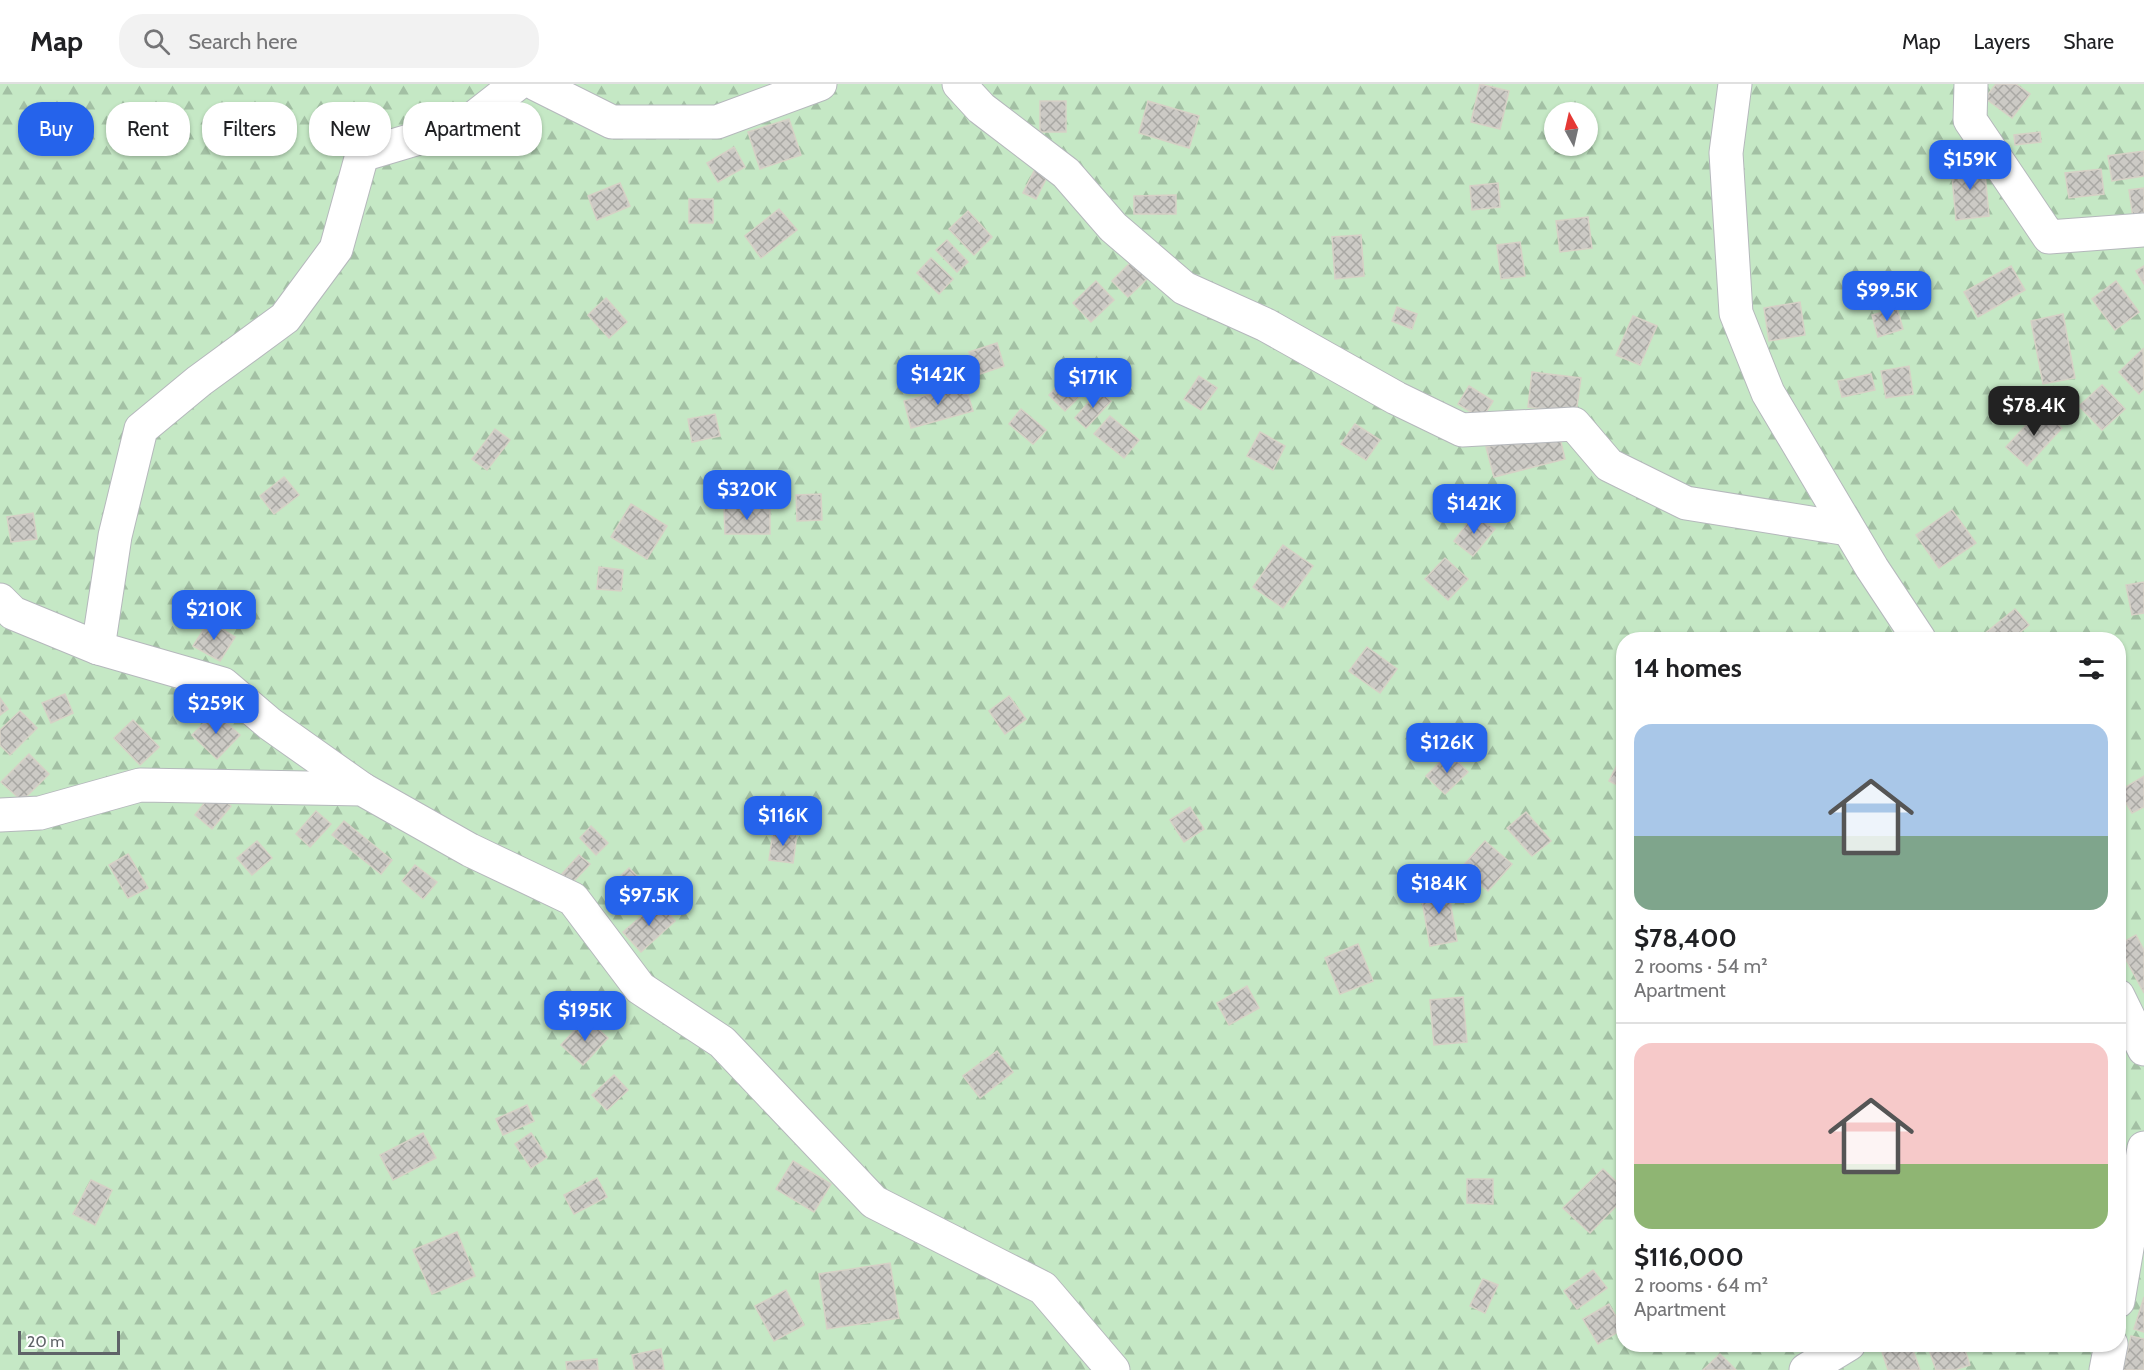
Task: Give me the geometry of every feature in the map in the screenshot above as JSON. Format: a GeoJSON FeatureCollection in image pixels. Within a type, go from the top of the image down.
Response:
{"type":"FeatureCollection","features":[{"type":"Feature","properties":{"kind":"street"},"geometry":{"type":"LineString","coordinates":[[98,648],[115,536],[141,429],[199,381],[285,318],[336,249],[362,154],[466,124],[517,84]]}},
{"type":"Feature","properties":{"kind":"street"},"geometry":{"type":"LineString","coordinates":[[536,84],[612,122],[717,122],[820,84]]}},
{"type":"Feature","properties":{"kind":"street"},"geometry":{"type":"LineString","coordinates":[[959,84],[981,108],[1066,173],[1113,227],[1184,288],[1266,325],[1396,398],[1462,430],[1574,424],[1609,465],[1686,503],[1848,529]]}},
{"type":"Feature","properties":{"kind":"street"},"geometry":{"type":"LineString","coordinates":[[1736,84],[1726,153],[1736,313],[1768,393],[1848,529],[1914,632]]}},
{"type":"Feature","properties":{"kind":"street"},"geometry":{"type":"LineString","coordinates":[[1971,84],[1970,120],[2049,237],[2144,230]]}},
{"type":"Feature","properties":{"kind":"street"},"geometry":{"type":"LineString","coordinates":[[0,600],[13,613],[98,648],[223,684],[270,724],[362,789],[470,850],[573,898],[640,988],[722,1042],[874,1202],[1043,1288],[1113,1370]]}},
{"type":"Feature","properties":{"kind":"street"},"geometry":{"type":"LineString","coordinates":[[0,815],[40,813],[140,785],[362,789]]}},
{"type":"Feature","properties":{"kind":"street"},"geometry":{"type":"LineString","coordinates":[[2126,1012],[2144,1049]]}},
{"type":"Feature","properties":{"kind":"street"},"geometry":{"type":"LineString","coordinates":[[2126,1247],[2144,1148]]}},
{"type":"Feature","properties":{"kind":"street"},"geometry":{"type":"LineString","coordinates":[[1806,1370],[1836,1352]]}},
{"type":"Feature","properties":{"kind":"street"},"geometry":{"type":"LineString","coordinates":[[2106,1370],[2109,1352]]}},
{"type":"Feature","properties":{"kind":"green space"},"geometry":{"type":"Polygon","coordinates":[[[0,84],[2144,84],[2144,1370],[0,1370],[0,84]]]}},
{"type":"Feature","properties":{"kind":"building"},"geometry":{"type":"Polygon","coordinates":[[[1480,84],[1509,91],[1500,129],[1471,122],[1480,84]]]}},
{"type":"Feature","properties":{"kind":"building"},"geometry":{"type":"Polygon","coordinates":[[[1996,84],[2016,84],[2030,94],[2012,118],[1985,98],[1996,84]]]}},
{"type":"Feature","properties":{"kind":"building"},"geometry":{"type":"Polygon","coordinates":[[[1040,101],[1066,101],[1066,132],[1040,132],[1040,101]]]}},
{"type":"Feature","properties":{"kind":"building"},"geometry":{"type":"Polygon","coordinates":[[[1148,101],[1199,116],[1189,148],[1139,133],[1148,101]]]}},
{"type":"Feature","properties":{"kind":"building"},"geometry":{"type":"Polygon","coordinates":[[[789,119],[801,155],[760,169],[748,132],[789,119]]]}},
{"type":"Feature","properties":{"kind":"building"},"geometry":{"type":"Polygon","coordinates":[[[2040,132],[2041,142],[2015,145],[2014,135],[2040,132]]]}},
{"type":"Feature","properties":{"kind":"building"},"geometry":{"type":"Polygon","coordinates":[[[734,147],[745,167],[718,182],[707,163],[734,147]]]}},
{"type":"Feature","properties":{"kind":"building"},"geometry":{"type":"Polygon","coordinates":[[[2144,151],[2144,176],[2112,181],[2108,156],[2144,151]]]}},
{"type":"Feature","properties":{"kind":"building"},"geometry":{"type":"Polygon","coordinates":[[[1984,162],[1989,216],[1956,220],[1951,165],[1984,162]]]}},
{"type":"Feature","properties":{"kind":"building"},"geometry":{"type":"Polygon","coordinates":[[[1035,169],[1048,175],[1036,199],[1023,193],[1035,169]]]}},
{"type":"Feature","properties":{"kind":"building"},"geometry":{"type":"Polygon","coordinates":[[[2101,169],[2104,194],[2069,198],[2065,173],[2101,169]]]}},
{"type":"Feature","properties":{"kind":"building"},"geometry":{"type":"Polygon","coordinates":[[[620,183],[630,206],[597,220],[588,196],[620,183]]]}},
{"type":"Feature","properties":{"kind":"building"},"geometry":{"type":"Polygon","coordinates":[[[1498,183],[1500,207],[1472,210],[1470,186],[1498,183]]]}},
{"type":"Feature","properties":{"kind":"building"},"geometry":{"type":"Polygon","coordinates":[[[2144,188],[2144,217],[2133,218],[2129,190],[2144,188]]]}},
{"type":"Feature","properties":{"kind":"building"},"geometry":{"type":"Polygon","coordinates":[[[1176,195],[1176,214],[1134,214],[1134,196],[1176,195]]]}},
{"type":"Feature","properties":{"kind":"building"},"geometry":{"type":"Polygon","coordinates":[[[689,199],[713,199],[713,223],[689,223],[689,199]]]}},
{"type":"Feature","properties":{"kind":"building"},"geometry":{"type":"Polygon","coordinates":[[[779,209],[797,230],[761,258],[745,236],[779,209]]]}},
{"type":"Feature","properties":{"kind":"building"},"geometry":{"type":"Polygon","coordinates":[[[968,211],[992,237],[974,255],[949,229],[968,211]]]}},
{"type":"Feature","properties":{"kind":"building"},"geometry":{"type":"Polygon","coordinates":[[[1588,217],[1592,248],[1560,252],[1556,221],[1588,217]]]}},
{"type":"Feature","properties":{"kind":"building"},"geometry":{"type":"Polygon","coordinates":[[[1361,235],[1364,276],[1335,279],[1332,237],[1361,235]]]}},
{"type":"Feature","properties":{"kind":"building"},"geometry":{"type":"Polygon","coordinates":[[[947,240],[968,262],[957,272],[936,250],[947,240]]]}},
{"type":"Feature","properties":{"kind":"building"},"geometry":{"type":"Polygon","coordinates":[[[1520,242],[1525,276],[1501,279],[1497,245],[1520,242]]]}},
{"type":"Feature","properties":{"kind":"building"},"geometry":{"type":"Polygon","coordinates":[[[931,258],[953,279],[939,294],[917,273],[931,258]]]}},
{"type":"Feature","properties":{"kind":"building"},"geometry":{"type":"Polygon","coordinates":[[[1135,258],[1152,274],[1128,297],[1112,281],[1135,258]]]}},
{"type":"Feature","properties":{"kind":"building"},"geometry":{"type":"Polygon","coordinates":[[[2011,266],[2025,290],[1978,317],[1964,292],[2011,266]]]}},
{"type":"Feature","properties":{"kind":"building"},"geometry":{"type":"Polygon","coordinates":[[[2144,266],[2144,284],[2136,271],[2144,266]]]}},
{"type":"Feature","properties":{"kind":"building"},"geometry":{"type":"Polygon","coordinates":[[[1096,281],[1114,300],[1091,322],[1073,303],[1096,281]]]}},
{"type":"Feature","properties":{"kind":"building"},"geometry":{"type":"Polygon","coordinates":[[[2116,281],[2139,312],[2115,330],[2092,299],[2116,281]]]}},
{"type":"Feature","properties":{"kind":"building"},"geometry":{"type":"Polygon","coordinates":[[[606,298],[627,322],[609,338],[588,315],[606,298]]]}},
{"type":"Feature","properties":{"kind":"building"},"geometry":{"type":"Polygon","coordinates":[[[1800,302],[1805,335],[1769,341],[1764,308],[1800,302]]]}},
{"type":"Feature","properties":{"kind":"building"},"geometry":{"type":"Polygon","coordinates":[[[1397,307],[1417,314],[1412,329],[1392,321],[1397,307]]]}},
{"type":"Feature","properties":{"kind":"building"},"geometry":{"type":"Polygon","coordinates":[[[1897,308],[1903,329],[1878,337],[1872,315],[1897,308]]]}},
{"type":"Feature","properties":{"kind":"building"},"geometry":{"type":"Polygon","coordinates":[[[2063,314],[2075,378],[2043,384],[2031,321],[2063,314]]]}},
{"type":"Feature","properties":{"kind":"building"},"geometry":{"type":"Polygon","coordinates":[[[1633,316],[1657,326],[1640,365],[1616,355],[1633,316]]]}},
{"type":"Feature","properties":{"kind":"building"},"geometry":{"type":"Polygon","coordinates":[[[997,343],[1004,366],[977,375],[969,352],[997,343]]]}},
{"type":"Feature","properties":{"kind":"building"},"geometry":{"type":"Polygon","coordinates":[[[2143,349],[2144,389],[2139,394],[2119,372],[2143,349]]]}},
{"type":"Feature","properties":{"kind":"building"},"geometry":{"type":"Polygon","coordinates":[[[1909,366],[1913,394],[1886,398],[1881,371],[1909,366]]]}},
{"type":"Feature","properties":{"kind":"building"},"geometry":{"type":"Polygon","coordinates":[[[1075,369],[1091,385],[1065,411],[1049,395],[1075,369]]]}},
{"type":"Feature","properties":{"kind":"building"},"geometry":{"type":"Polygon","coordinates":[[[1532,372],[1581,378],[1576,413],[1528,407],[1532,372]]]}},
{"type":"Feature","properties":{"kind":"building"},"geometry":{"type":"Polygon","coordinates":[[[1871,374],[1875,390],[1842,397],[1838,381],[1871,374]]]}},
{"type":"Feature","properties":{"kind":"building"},"geometry":{"type":"Polygon","coordinates":[[[1199,376],[1217,388],[1201,410],[1184,399],[1199,376]]]}},
{"type":"Feature","properties":{"kind":"building"},"geometry":{"type":"Polygon","coordinates":[[[965,385],[973,411],[911,428],[904,401],[965,385]]]}},
{"type":"Feature","properties":{"kind":"building"},"geometry":{"type":"Polygon","coordinates":[[[2102,385],[2125,409],[2102,430],[2079,406],[2102,385]]]}},
{"type":"Feature","properties":{"kind":"building"},"geometry":{"type":"Polygon","coordinates":[[[1469,386],[1493,401],[1482,419],[1458,404],[1469,386]]]}},
{"type":"Feature","properties":{"kind":"building"},"geometry":{"type":"Polygon","coordinates":[[[1099,390],[1111,401],[1086,428],[1075,418],[1099,390]]]}},
{"type":"Feature","properties":{"kind":"building"},"geometry":{"type":"Polygon","coordinates":[[[1021,409],[1046,430],[1033,444],[1009,424],[1021,409]]]}},
{"type":"Feature","properties":{"kind":"building"},"geometry":{"type":"Polygon","coordinates":[[[2041,409],[2062,428],[2027,466],[2006,447],[2041,409]]]}},
{"type":"Feature","properties":{"kind":"building"},"geometry":{"type":"Polygon","coordinates":[[[715,414],[720,436],[692,442],[688,419],[715,414]]]}},
{"type":"Feature","properties":{"kind":"building"},"geometry":{"type":"Polygon","coordinates":[[[1110,416],[1139,440],[1124,458],[1094,434],[1110,416]]]}},
{"type":"Feature","properties":{"kind":"building"},"geometry":{"type":"Polygon","coordinates":[[[1355,424],[1380,440],[1366,460],[1341,444],[1355,424]]]}},
{"type":"Feature","properties":{"kind":"building"},"geometry":{"type":"Polygon","coordinates":[[[495,429],[510,440],[487,470],[472,459],[495,429]]]}},
{"type":"Feature","properties":{"kind":"building"},"geometry":{"type":"Polygon","coordinates":[[[1558,430],[1565,459],[1494,477],[1486,447],[1558,430]]]}},
{"type":"Feature","properties":{"kind":"building"},"geometry":{"type":"Polygon","coordinates":[[[1260,432],[1285,446],[1273,470],[1247,456],[1260,432]]]}},
{"type":"Feature","properties":{"kind":"building"},"geometry":{"type":"Polygon","coordinates":[[[284,477],[299,495],[274,514],[260,496],[284,477]]]}},
{"type":"Feature","properties":{"kind":"building"},"geometry":{"type":"Polygon","coordinates":[[[821,494],[822,520],[797,521],[796,495],[821,494]]]}},
{"type":"Feature","properties":{"kind":"building"},"geometry":{"type":"Polygon","coordinates":[[[631,504],[667,526],[647,559],[611,537],[631,504]]]}},
{"type":"Feature","properties":{"kind":"building"},"geometry":{"type":"Polygon","coordinates":[[[770,507],[770,534],[725,534],[724,508],[770,507]]]}},
{"type":"Feature","properties":{"kind":"building"},"geometry":{"type":"Polygon","coordinates":[[[1952,510],[1976,543],[1939,568],[1916,535],[1952,510]]]}},
{"type":"Feature","properties":{"kind":"building"},"geometry":{"type":"Polygon","coordinates":[[[33,513],[37,539],[11,542],[7,517],[33,513]]]}},
{"type":"Feature","properties":{"kind":"building"},"geometry":{"type":"Polygon","coordinates":[[[1474,514],[1495,529],[1473,556],[1454,541],[1474,514]]]}},
{"type":"Feature","properties":{"kind":"building"},"geometry":{"type":"Polygon","coordinates":[[[1283,545],[1313,566],[1283,608],[1253,587],[1283,545]]]}},
{"type":"Feature","properties":{"kind":"building"},"geometry":{"type":"Polygon","coordinates":[[[1445,558],[1468,579],[1448,600],[1425,579],[1445,558]]]}},
{"type":"Feature","properties":{"kind":"building"},"geometry":{"type":"Polygon","coordinates":[[[599,567],[623,570],[621,591],[597,589],[599,567]]]}},
{"type":"Feature","properties":{"kind":"building"},"geometry":{"type":"Polygon","coordinates":[[[2144,582],[2144,613],[2132,615],[2126,585],[2144,582]]]}},
{"type":"Feature","properties":{"kind":"building"},"geometry":{"type":"Polygon","coordinates":[[[2015,609],[2029,625],[2020,632],[1987,632],[2015,609]]]}},
{"type":"Feature","properties":{"kind":"building"},"geometry":{"type":"Polygon","coordinates":[[[209,621],[235,637],[220,661],[193,646],[209,621]]]}},
{"type":"Feature","properties":{"kind":"building"},"geometry":{"type":"Polygon","coordinates":[[[1367,647],[1397,669],[1380,693],[1349,671],[1367,647]]]}},
{"type":"Feature","properties":{"kind":"building"},"geometry":{"type":"Polygon","coordinates":[[[65,694],[73,713],[51,723],[42,703],[65,694]]]}},
{"type":"Feature","properties":{"kind":"building"},"geometry":{"type":"Polygon","coordinates":[[[1009,696],[1026,719],[1005,734],[989,711],[1009,696]]]}},
{"type":"Feature","properties":{"kind":"building"},"geometry":{"type":"Polygon","coordinates":[[[0,698],[8,709],[0,715],[0,698]]]}},
{"type":"Feature","properties":{"kind":"building"},"geometry":{"type":"Polygon","coordinates":[[[20,711],[37,728],[10,755],[0,745],[0,730],[20,711]]]}},
{"type":"Feature","properties":{"kind":"building"},"geometry":{"type":"Polygon","coordinates":[[[215,712],[240,735],[217,759],[192,735],[215,712]]]}},
{"type":"Feature","properties":{"kind":"building"},"geometry":{"type":"Polygon","coordinates":[[[133,720],[159,747],[140,765],[114,738],[133,720]]]}},
{"type":"Feature","properties":{"kind":"building"},"geometry":{"type":"Polygon","coordinates":[[[1449,753],[1468,772],[1445,794],[1426,776],[1449,753]]]}},
{"type":"Feature","properties":{"kind":"building"},"geometry":{"type":"Polygon","coordinates":[[[29,754],[49,774],[22,801],[1,782],[29,754]]]}},
{"type":"Feature","properties":{"kind":"building"},"geometry":{"type":"Polygon","coordinates":[[[1616,767],[1616,784],[1609,781],[1616,767]]]}},
{"type":"Feature","properties":{"kind":"building"},"geometry":{"type":"Polygon","coordinates":[[[2144,776],[2144,807],[2132,813],[2126,803],[2126,787],[2144,776]]]}},
{"type":"Feature","properties":{"kind":"building"},"geometry":{"type":"Polygon","coordinates":[[[213,792],[231,806],[212,829],[195,815],[213,792]]]}},
{"type":"Feature","properties":{"kind":"building"},"geometry":{"type":"Polygon","coordinates":[[[1190,807],[1204,829],[1184,842],[1170,820],[1190,807]]]}},
{"type":"Feature","properties":{"kind":"building"},"geometry":{"type":"Polygon","coordinates":[[[316,811],[331,824],[310,847],[296,834],[316,811]]]}},
{"type":"Feature","properties":{"kind":"building"},"geometry":{"type":"Polygon","coordinates":[[[1526,812],[1551,841],[1532,856],[1507,828],[1526,812]]]}},
{"type":"Feature","properties":{"kind":"building"},"geometry":{"type":"Polygon","coordinates":[[[344,821],[392,860],[381,874],[332,835],[344,821]]]}},
{"type":"Feature","properties":{"kind":"building"},"geometry":{"type":"Polygon","coordinates":[[[591,826],[608,843],[596,855],[580,838],[591,826]]]}},
{"type":"Feature","properties":{"kind":"building"},"geometry":{"type":"Polygon","coordinates":[[[773,831],[797,834],[793,863],[769,860],[773,831]]]}},
{"type":"Feature","properties":{"kind":"building"},"geometry":{"type":"Polygon","coordinates":[[[257,841],[272,858],[252,875],[237,858],[257,841]]]}},
{"type":"Feature","properties":{"kind":"building"},"geometry":{"type":"Polygon","coordinates":[[[1485,841],[1512,864],[1488,891],[1461,868],[1485,841]]]}},
{"type":"Feature","properties":{"kind":"building"},"geometry":{"type":"Polygon","coordinates":[[[128,854],[148,888],[128,898],[109,865],[128,854]]]}},
{"type":"Feature","properties":{"kind":"building"},"geometry":{"type":"Polygon","coordinates":[[[579,855],[590,864],[572,883],[562,874],[579,855]]]}},
{"type":"Feature","properties":{"kind":"building"},"geometry":{"type":"Polygon","coordinates":[[[415,865],[437,882],[423,899],[402,881],[415,865]]]}},
{"type":"Feature","properties":{"kind":"building"},"geometry":{"type":"Polygon","coordinates":[[[629,868],[649,888],[631,907],[610,886],[629,868]]]}},
{"type":"Feature","properties":{"kind":"building"},"geometry":{"type":"Polygon","coordinates":[[[1447,884],[1457,941],[1430,946],[1420,889],[1447,884]]]}},
{"type":"Feature","properties":{"kind":"building"},"geometry":{"type":"Polygon","coordinates":[[[658,902],[675,921],[641,952],[623,932],[658,902]]]}},
{"type":"Feature","properties":{"kind":"building"},"geometry":{"type":"Polygon","coordinates":[[[2136,935],[2144,950],[2144,993],[2126,960],[2126,941],[2136,935]]]}},
{"type":"Feature","properties":{"kind":"building"},"geometry":{"type":"Polygon","coordinates":[[[1358,944],[1373,981],[1340,994],[1325,958],[1358,944]]]}},
{"type":"Feature","properties":{"kind":"building"},"geometry":{"type":"Polygon","coordinates":[[[1247,986],[1259,1008],[1229,1025],[1217,1003],[1247,986]]]}},
{"type":"Feature","properties":{"kind":"building"},"geometry":{"type":"Polygon","coordinates":[[[1463,997],[1467,1042],[1434,1045],[1430,1000],[1463,997]]]}},
{"type":"Feature","properties":{"kind":"building"},"geometry":{"type":"Polygon","coordinates":[[[586,1018],[608,1038],[583,1065],[561,1045],[586,1018]]]}},
{"type":"Feature","properties":{"kind":"building"},"geometry":{"type":"Polygon","coordinates":[[[997,1051],[1013,1072],[980,1098],[963,1076],[997,1051]]]}},
{"type":"Feature","properties":{"kind":"building"},"geometry":{"type":"Polygon","coordinates":[[[614,1075],[628,1090],[607,1110],[592,1095],[614,1075]]]}},
{"type":"Feature","properties":{"kind":"building"},"geometry":{"type":"Polygon","coordinates":[[[527,1105],[534,1121],[503,1135],[496,1119],[527,1105]]]}},
{"type":"Feature","properties":{"kind":"building"},"geometry":{"type":"Polygon","coordinates":[[[423,1133],[436,1158],[393,1180],[380,1155],[423,1133]]]}},
{"type":"Feature","properties":{"kind":"building"},"geometry":{"type":"Polygon","coordinates":[[[531,1133],[547,1157],[531,1168],[515,1144],[531,1133]]]}},
{"type":"Feature","properties":{"kind":"building"},"geometry":{"type":"Polygon","coordinates":[[[793,1161],[831,1184],[814,1212],[776,1189],[793,1161]]]}},
{"type":"Feature","properties":{"kind":"building"},"geometry":{"type":"Polygon","coordinates":[[[1603,1169],[1616,1181],[1616,1206],[1590,1233],[1563,1208],[1603,1169]]]}},
{"type":"Feature","properties":{"kind":"building"},"geometry":{"type":"Polygon","coordinates":[[[597,1178],[607,1197],[574,1214],[564,1195],[597,1178]]]}},
{"type":"Feature","properties":{"kind":"building"},"geometry":{"type":"Polygon","coordinates":[[[1467,1179],[1493,1179],[1493,1204],[1467,1203],[1467,1179]]]}},
{"type":"Feature","properties":{"kind":"building"},"geometry":{"type":"Polygon","coordinates":[[[91,1180],[112,1190],[95,1225],[73,1214],[91,1180]]]}},
{"type":"Feature","properties":{"kind":"building"},"geometry":{"type":"Polygon","coordinates":[[[457,1232],[475,1276],[432,1294],[413,1250],[457,1232]]]}},
{"type":"Feature","properties":{"kind":"building"},"geometry":{"type":"Polygon","coordinates":[[[890,1263],[899,1318],[827,1329],[819,1274],[890,1263]]]}},
{"type":"Feature","properties":{"kind":"building"},"geometry":{"type":"Polygon","coordinates":[[[1593,1270],[1607,1288],[1577,1309],[1564,1291],[1593,1270]]]}},
{"type":"Feature","properties":{"kind":"building"},"geometry":{"type":"Polygon","coordinates":[[[1483,1279],[1498,1285],[1485,1313],[1470,1306],[1483,1279]]]}},
{"type":"Feature","properties":{"kind":"building"},"geometry":{"type":"Polygon","coordinates":[[[786,1290],[804,1325],[774,1341],[755,1306],[786,1290]]]}},
{"type":"Feature","properties":{"kind":"building"},"geometry":{"type":"Polygon","coordinates":[[[2144,1297],[2144,1332],[2134,1329],[2144,1297]]]}},
{"type":"Feature","properties":{"kind":"building"},"geometry":{"type":"Polygon","coordinates":[[[1609,1304],[1616,1316],[1616,1333],[1598,1344],[1583,1319],[1609,1304]]]}},
{"type":"Feature","properties":{"kind":"building"},"geometry":{"type":"Polygon","coordinates":[[[2131,1336],[2144,1339],[2144,1370],[2123,1370],[2131,1336]]]}},
{"type":"Feature","properties":{"kind":"building"},"geometry":{"type":"Polygon","coordinates":[[[661,1349],[664,1370],[635,1370],[632,1355],[661,1349]]]}},
{"type":"Feature","properties":{"kind":"building"},"geometry":{"type":"Polygon","coordinates":[[[1882,1352],[1914,1352],[1920,1370],[1888,1370],[1882,1352]]]}},
{"type":"Feature","properties":{"kind":"building"},"geometry":{"type":"Polygon","coordinates":[[[1930,1352],[1966,1352],[1970,1365],[1954,1370],[1936,1370],[1930,1352]]]}},
{"type":"Feature","properties":{"kind":"building"},"geometry":{"type":"Polygon","coordinates":[[[1720,1354],[1736,1370],[1703,1370],[1720,1354]]]}},
{"type":"Feature","properties":{"kind":"building"},"geometry":{"type":"Polygon","coordinates":[[[597,1359],[598,1370],[567,1370],[566,1362],[597,1359]]]}}]}
